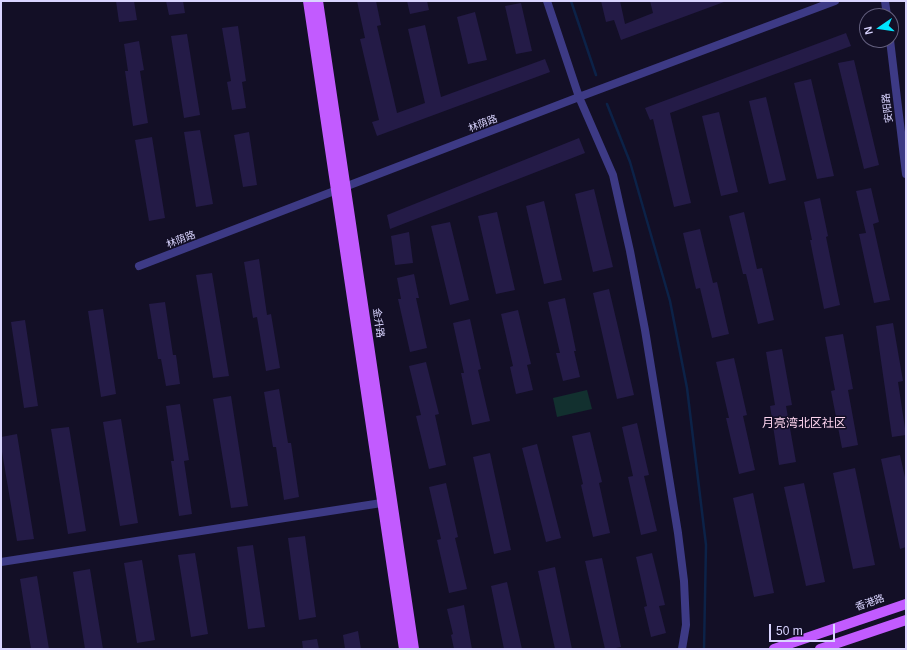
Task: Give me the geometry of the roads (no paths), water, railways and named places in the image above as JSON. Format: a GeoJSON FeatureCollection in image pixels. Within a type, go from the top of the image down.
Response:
{"type":"FeatureCollection","features":[{"type":"Feature","properties":{"kind":"main road","name":"金升路"},"geometry":{"type":"LineString","coordinates":[[308,1],[342,190]]}},
{"type":"Feature","properties":{"kind":"main road","name":"金升路"},"geometry":{"type":"LineString","coordinates":[[318,1],[342,190],[388,502],[414,649]]}},
{"type":"Feature","properties":{"kind":"main road","name":"金升路"},"geometry":{"type":"LineString","coordinates":[[388,502],[404,649]]}},
{"type":"Feature","properties":{"kind":"main road","name":"香港路"},"geometry":{"type":"LineString","coordinates":[[774,649],[906,604]]}},
{"type":"Feature","properties":{"kind":"main road"},"geometry":{"type":"LineString","coordinates":[[820,649],[906,620]]}},
{"type":"Feature","properties":{"kind":"street"},"geometry":{"type":"LineString","coordinates":[[547,1],[579,97],[613,175],[645,330],[671,485],[683,574],[686,625],[682,649]]}},
{"type":"Feature","properties":{"kind":"street","name":"林荫路"},"geometry":{"type":"LineString","coordinates":[[139,266],[342,190],[579,97],[835,1]]}},
{"type":"Feature","properties":{"kind":"street","name":"安阳路"},"geometry":{"type":"LineString","coordinates":[[891,48],[906,174]]}},
{"type":"Feature","properties":{"kind":"street"},"geometry":{"type":"LineString","coordinates":[[1,562],[388,502]]}},
{"type":"Feature","properties":{"kind":"waterway"},"geometry":{"type":"LineString","coordinates":[[571,1],[596,75]]}},
{"type":"Feature","properties":{"kind":"waterway"},"geometry":{"type":"LineString","coordinates":[[607,104],[630,162],[670,301],[687,388],[706,545],[704,649]]}},
{"type":"Feature","properties":{"kind":"district","name":"月亮湾北区社区"},"geometry":{"type":"Point","coordinates":[804,424]}}]}
